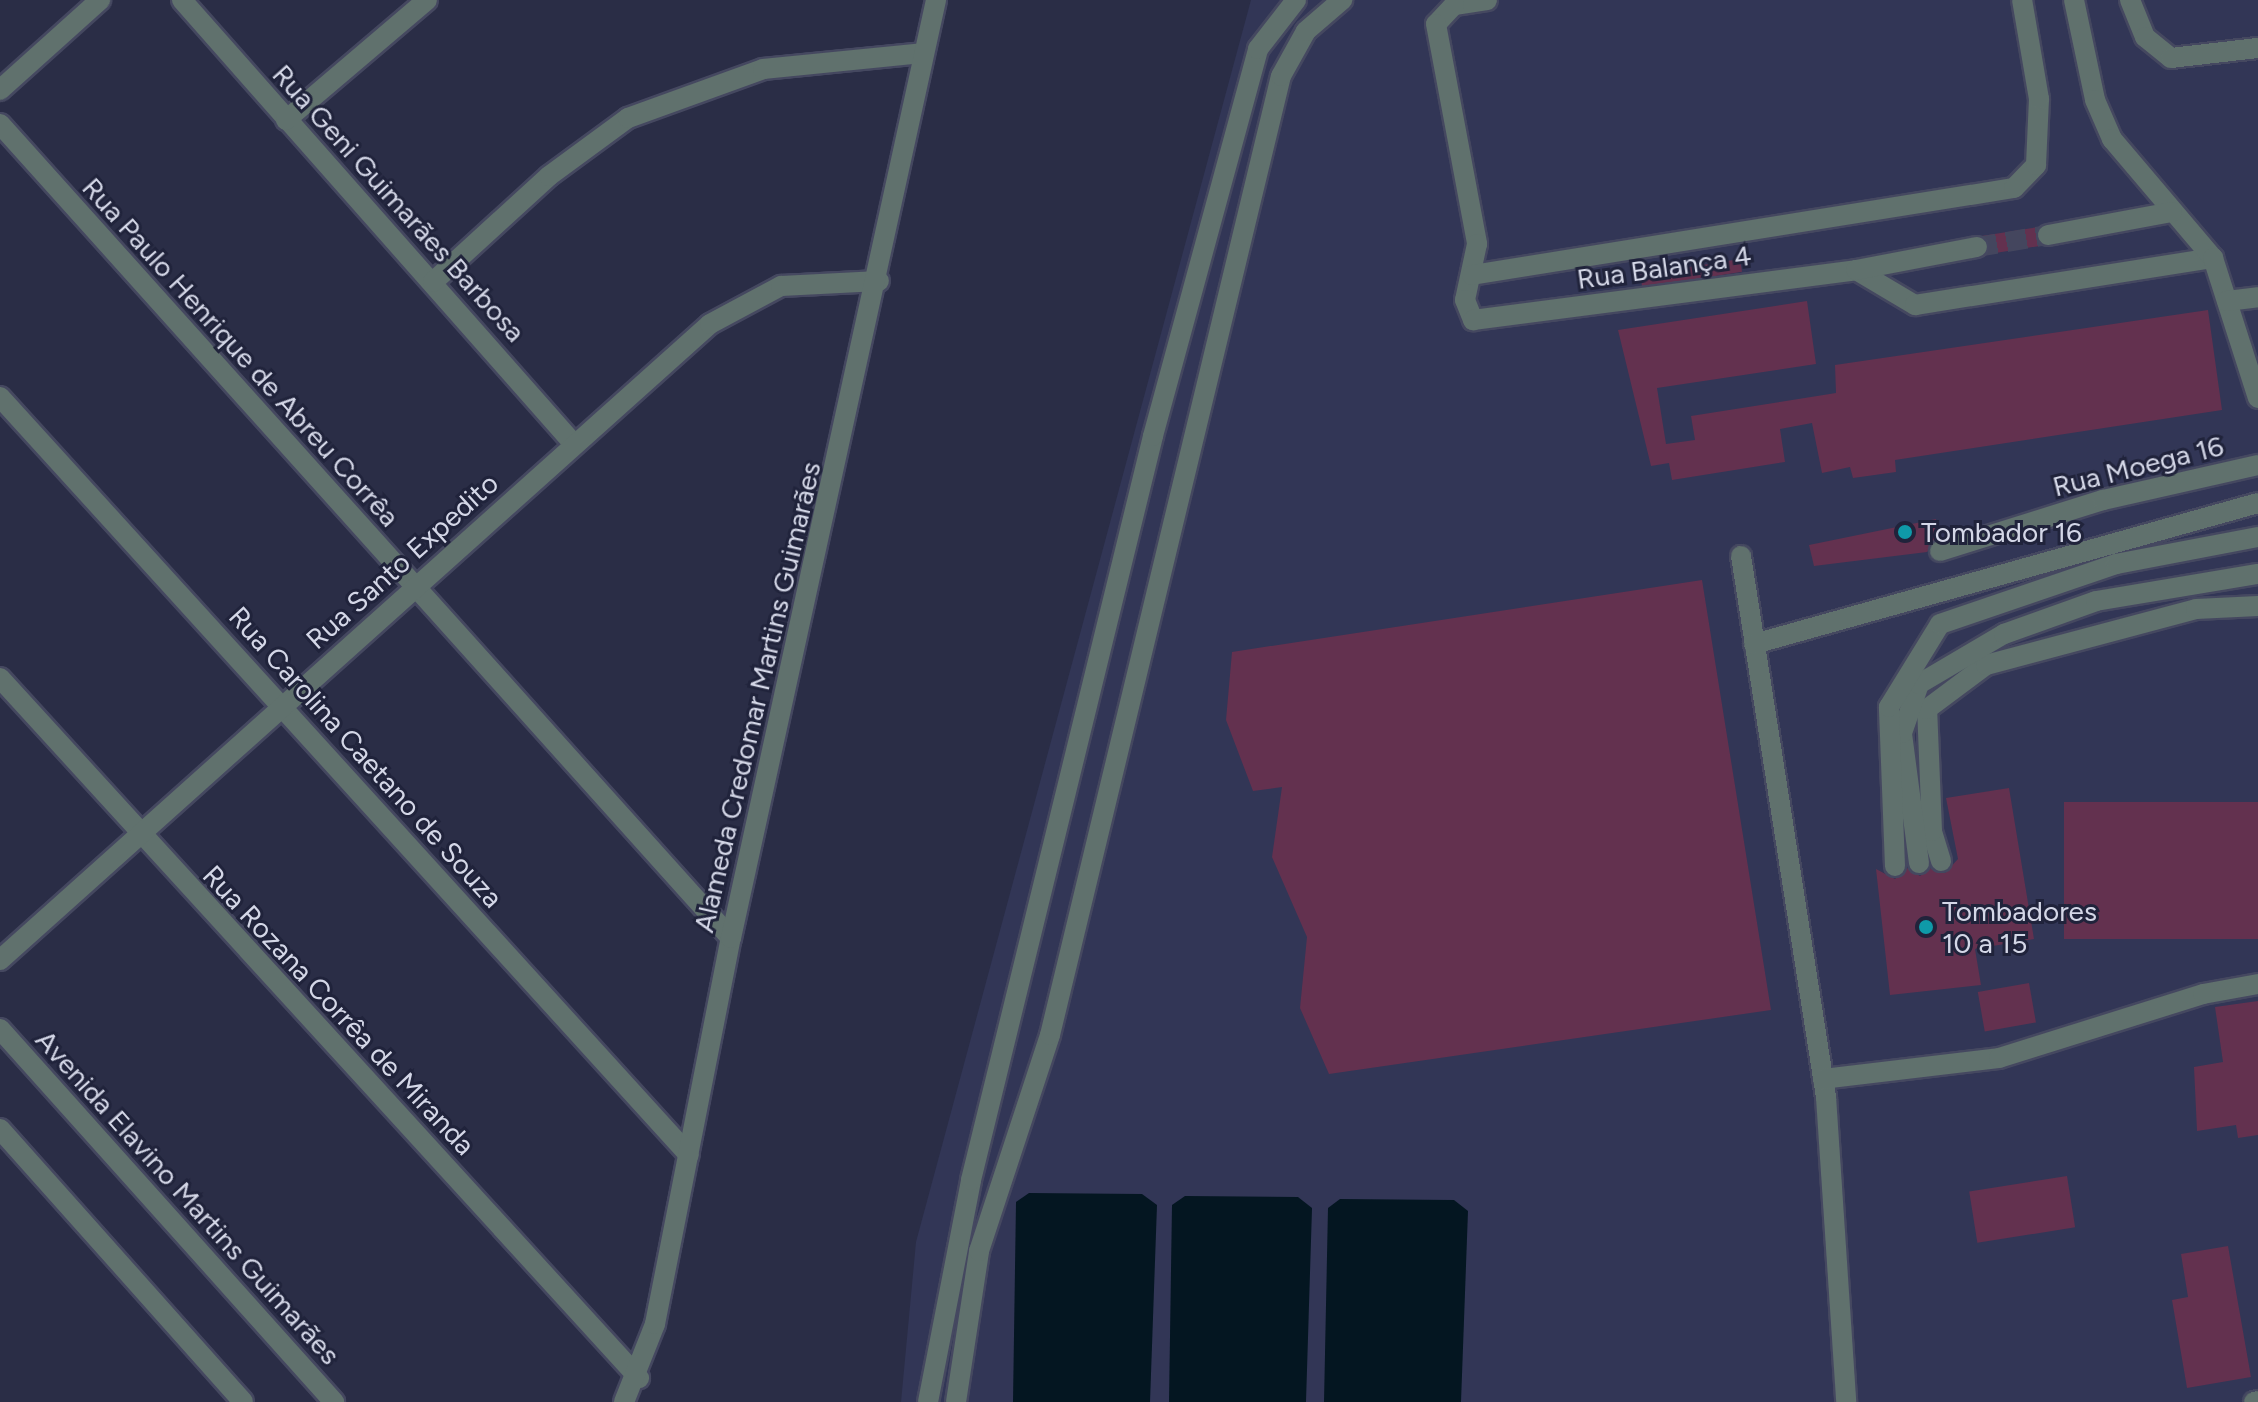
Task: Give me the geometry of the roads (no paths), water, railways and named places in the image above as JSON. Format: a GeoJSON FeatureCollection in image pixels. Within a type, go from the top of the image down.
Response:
{"type":"FeatureCollection","features":[{"type":"Feature","properties":{"kind":"street"},"geometry":{"type":"LineString","coordinates":[[0,90],[100,0]]}},
{"type":"Feature","properties":{"kind":"street","name":"Rua Geni Guimarães Barbosa"},"geometry":{"type":"LineString","coordinates":[[182,0],[573,443]]}},
{"type":"Feature","properties":{"kind":"street"},"geometry":{"type":"LineString","coordinates":[[286,120],[427,0]]}},
{"type":"Feature","properties":{"kind":"street","name":"Alameda Credomar Martins Guimarães"},"geometry":{"type":"LineString","coordinates":[[624,1402],[639,1378],[689,1155],[731,938],[879,281],[922,53],[936,0]]}},
{"type":"Feature","properties":{"kind":"street"},"geometry":{"type":"LineString","coordinates":[[928,1402],[971,1180],[1153,436],[1258,49],[1296,0]]}},
{"type":"Feature","properties":{"kind":"street"},"geometry":{"type":"LineString","coordinates":[[956,1402],[979,1251],[1050,1035],[1281,76],[1306,31],[1342,0]]}},
{"type":"Feature","properties":{"kind":"street","name":"Rua Balança 4"},"geometry":{"type":"LineString","coordinates":[[1487,0],[1454,5],[1436,24],[1477,244],[1465,312],[1485,321],[1856,270]]}},
{"type":"Feature","properties":{"kind":"street"},"geometry":{"type":"LineString","coordinates":[[1472,275],[2014,188],[2036,165],[2038,138],[2039,99],[2022,0]]}},
{"type":"Feature","properties":{"kind":"street"},"geometry":{"type":"LineString","coordinates":[[2074,0],[2095,100],[2112,139],[2213,258],[2258,398]]}},
{"type":"Feature","properties":{"kind":"street"},"geometry":{"type":"LineString","coordinates":[[2130,0],[2145,37],[2171,58],[2258,48]]}},
{"type":"Feature","properties":{"kind":"street"},"geometry":{"type":"LineString","coordinates":[[433,282],[549,176],[628,118],[763,69],[922,53]]}},
{"type":"Feature","properties":{"kind":"street","name":"Rua Paulo Henrique de Abreu Corrêa"},"geometry":{"type":"LineString","coordinates":[[0,124],[731,938]]}},
{"type":"Feature","properties":{"kind":"street"},"geometry":{"type":"LineString","coordinates":[[2048,235],[2172,212]]}},
{"type":"Feature","properties":{"kind":"street"},"geometry":{"type":"LineString","coordinates":[[1856,270],[1977,247]]}},
{"type":"Feature","properties":{"kind":"street"},"geometry":{"type":"LineString","coordinates":[[1856,270],[1915,305],[2213,258]]}},
{"type":"Feature","properties":{"kind":"street","name":"Rua Santo Expedito"},"geometry":{"type":"LineString","coordinates":[[0,960],[573,443],[710,324],[781,286],[879,281]]}},
{"type":"Feature","properties":{"kind":"street"},"geometry":{"type":"LineString","coordinates":[[2227,301],[2258,297]]}},
{"type":"Feature","properties":{"kind":"street","name":"Rua Carolina Caetano de Souza"},"geometry":{"type":"LineString","coordinates":[[0,397],[689,1155]]}},
{"type":"Feature","properties":{"kind":"street","name":"Rua Moega 16"},"geometry":{"type":"LineString","coordinates":[[1940,551],[2103,500],[2258,465]]}},
{"type":"Feature","properties":{"kind":"street"},"geometry":{"type":"LineString","coordinates":[[1754,644],[2258,503]]}},
{"type":"Feature","properties":{"kind":"street"},"geometry":{"type":"LineString","coordinates":[[1895,866],[1889,707],[1940,624],[2116,564],[2258,537]]}},
{"type":"Feature","properties":{"kind":"street"},"geometry":{"type":"LineString","coordinates":[[1741,556],[1823,1079],[1846,1402]]}},
{"type":"Feature","properties":{"kind":"street"},"geometry":{"type":"LineString","coordinates":[[1919,863],[1902,733],[1919,684],[2004,634],[2096,601],[2258,574]]}},
{"type":"Feature","properties":{"kind":"street"},"geometry":{"type":"LineString","coordinates":[[1941,861],[1932,831],[1927,709],[1986,665],[2196,609],[2258,606]]}},
{"type":"Feature","properties":{"kind":"street","name":"Rua Rozana Corrêa de Miranda"},"geometry":{"type":"LineString","coordinates":[[0,678],[639,1378]]}},
{"type":"Feature","properties":{"kind":"street"},"geometry":{"type":"LineString","coordinates":[[1823,1079],[1999,1058],[2203,994],[2258,984]]}},
{"type":"Feature","properties":{"kind":"street","name":"Avenida Elavino Martins Guimarães"},"geometry":{"type":"LineString","coordinates":[[0,1029],[334,1402]]}},
{"type":"Feature","properties":{"kind":"street"},"geometry":{"type":"LineString","coordinates":[[0,1129],[243,1402]]}},
{"type":"Feature","properties":{"kind":"tunnel"},"geometry":{"type":"LineString","coordinates":[[1977,247],[2048,235]]}},
{"type":"Feature","properties":{"kind":"place","name":"Tombador 16"},"geometry":{"type":"Point","coordinates":[1905,532]}},
{"type":"Feature","properties":{"kind":"place","name":"Tombadores 10 a 15"},"geometry":{"type":"Point","coordinates":[1926,927]}}]}
